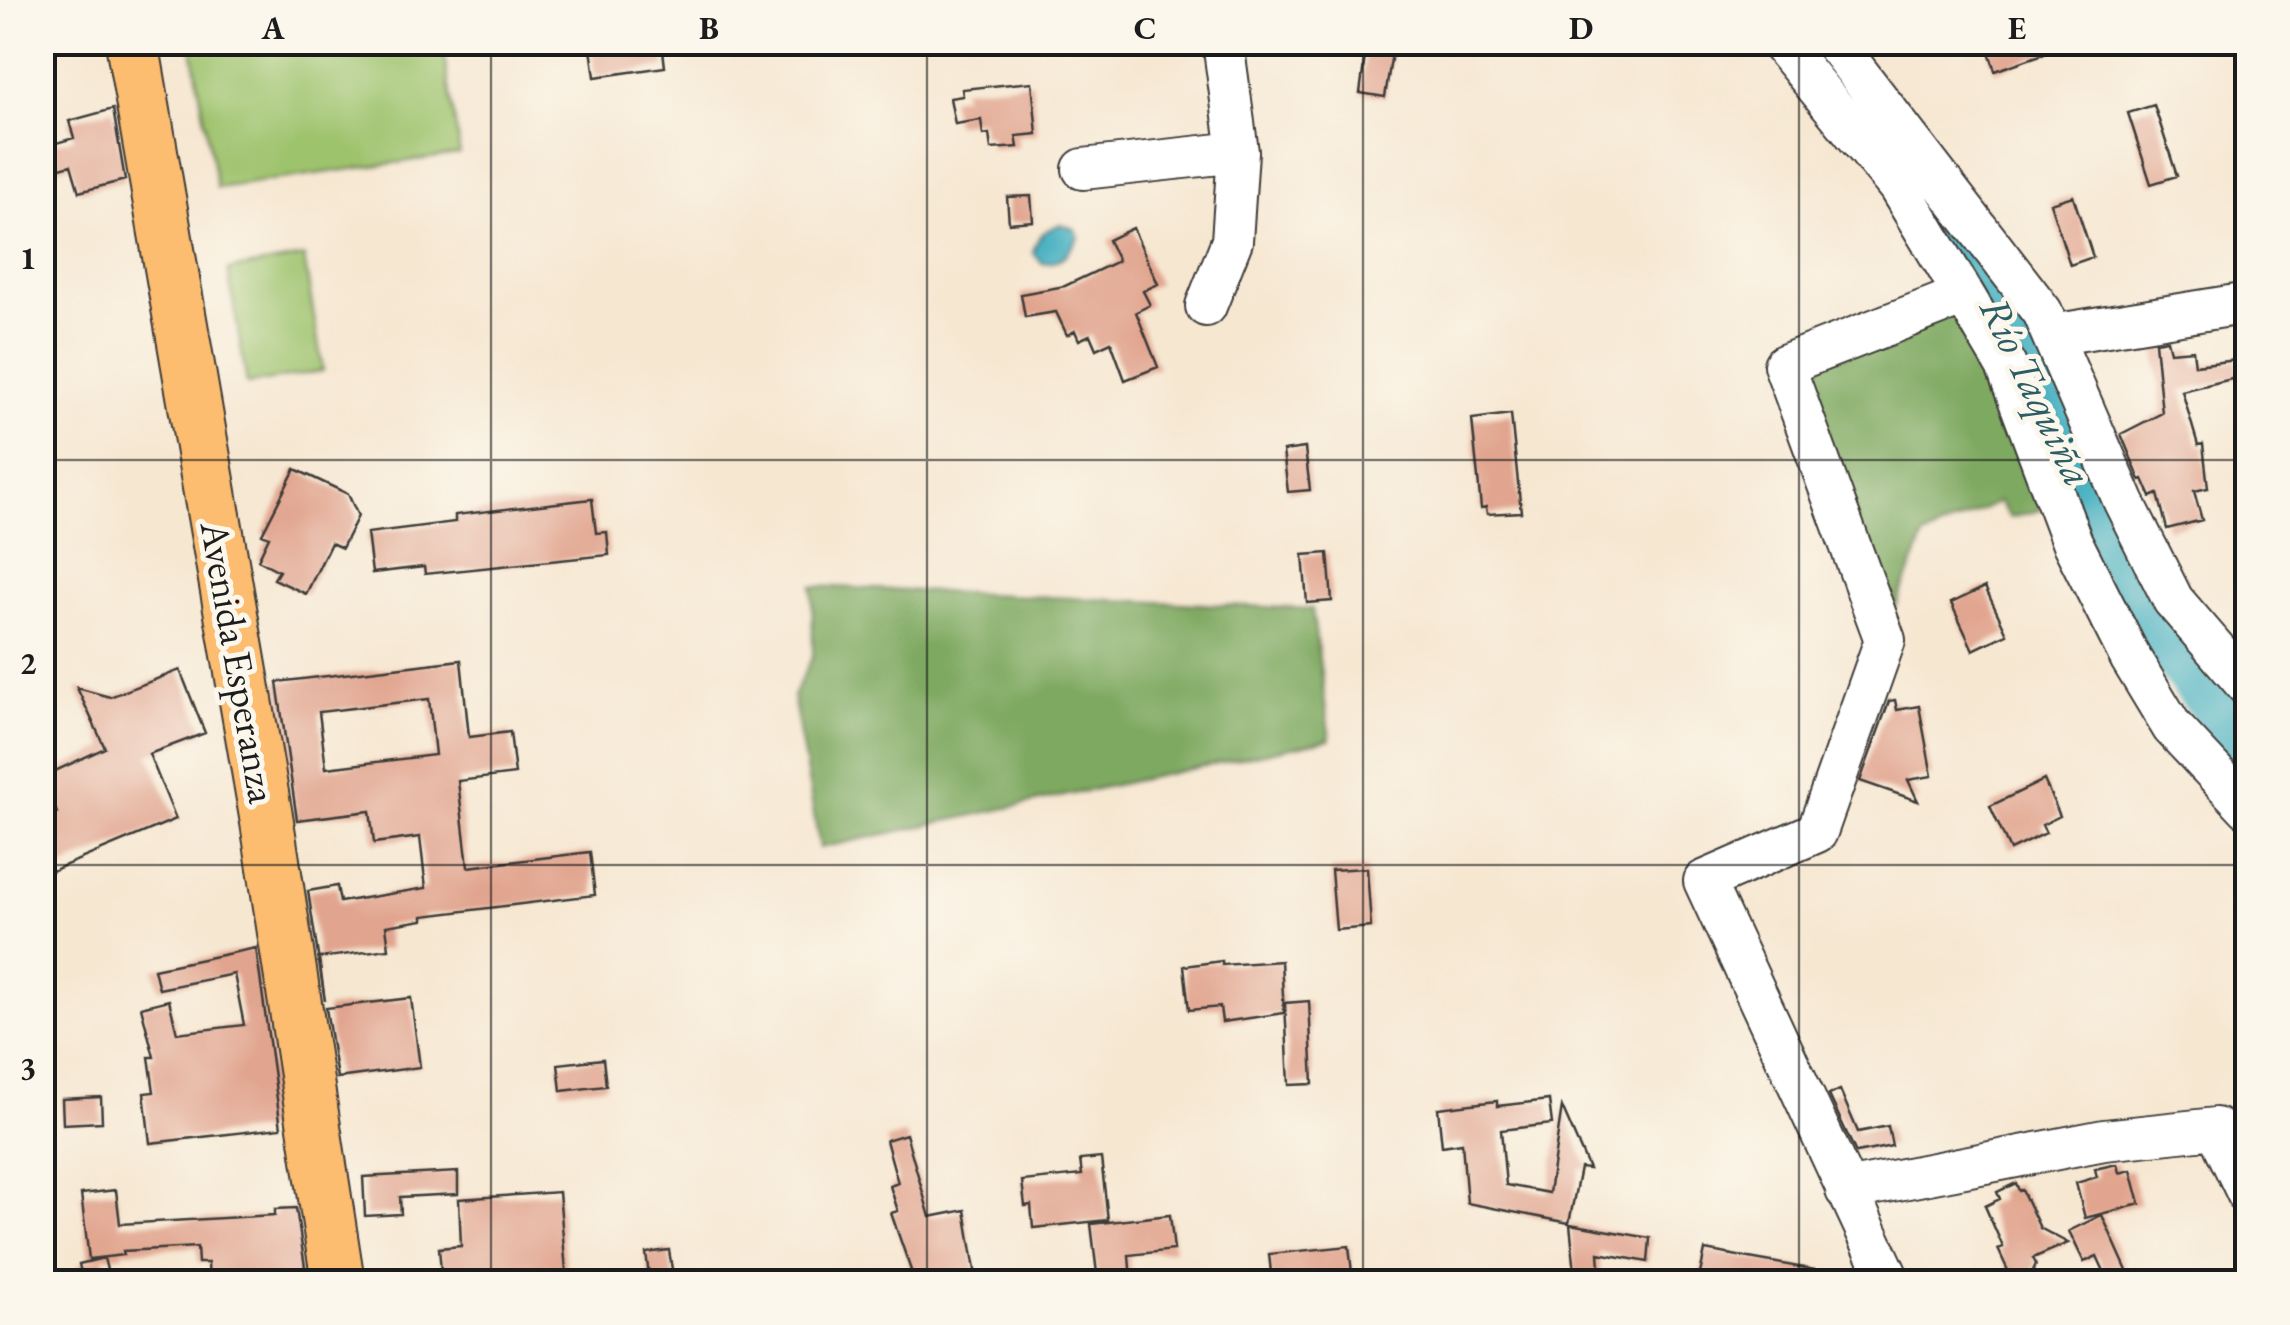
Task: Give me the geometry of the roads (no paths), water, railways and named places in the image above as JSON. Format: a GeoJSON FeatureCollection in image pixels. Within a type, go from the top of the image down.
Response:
{"type":"FeatureCollection","features":[{"type":"Feature","properties":{"kind":"main road","name":"Avenida Esperanza"},"geometry":{"type":"LineString","coordinates":[[132,42],[267,822],[338,1282]]}},
{"type":"Feature","properties":{"kind":"street"},"geometry":{"type":"LineString","coordinates":[[1206,306],[1232,240],[1238,152],[1223,42]]}},
{"type":"Feature","properties":{"kind":"street"},"geometry":{"type":"LineString","coordinates":[[1780,42],[1898,186],[1964,294],[2006,366],[2072,542],[2132,659],[2172,727],[2248,808]]}},
{"type":"Feature","properties":{"kind":"street"},"geometry":{"type":"LineString","coordinates":[[1834,42],[2042,312],[2124,502],[2173,600],[2248,687]]}},
{"type":"Feature","properties":{"kind":"street"},"geometry":{"type":"LineString","coordinates":[[1082,170],[1238,152]]}},
{"type":"Feature","properties":{"kind":"street"},"geometry":{"type":"LineString","coordinates":[[1890,1282],[1704,881],[1817,832],[1884,640],[1784,365],[1964,294]]}},
{"type":"Feature","properties":{"kind":"street"},"geometry":{"type":"LineString","coordinates":[[2052,336],[2248,304]]}},
{"type":"Feature","properties":{"kind":"street"},"geometry":{"type":"LineString","coordinates":[[1846,1190],[2104,1140],[2216,1128],[2248,1195]]}},
{"type":"Feature","properties":{"kind":"water"},"geometry":{"type":"Polygon","coordinates":[[[1061,224],[1075,229],[1079,237],[1059,259],[1042,263],[1033,253],[1039,237],[1061,224]]]}},
{"type":"Feature","properties":{"kind":"waterway","name":"Río Taquiña"},"geometry":{"type":"LineString","coordinates":[[1810,42],[1891,140],[2020,336],[2107,537],[2177,657],[2248,751]]}}]}
